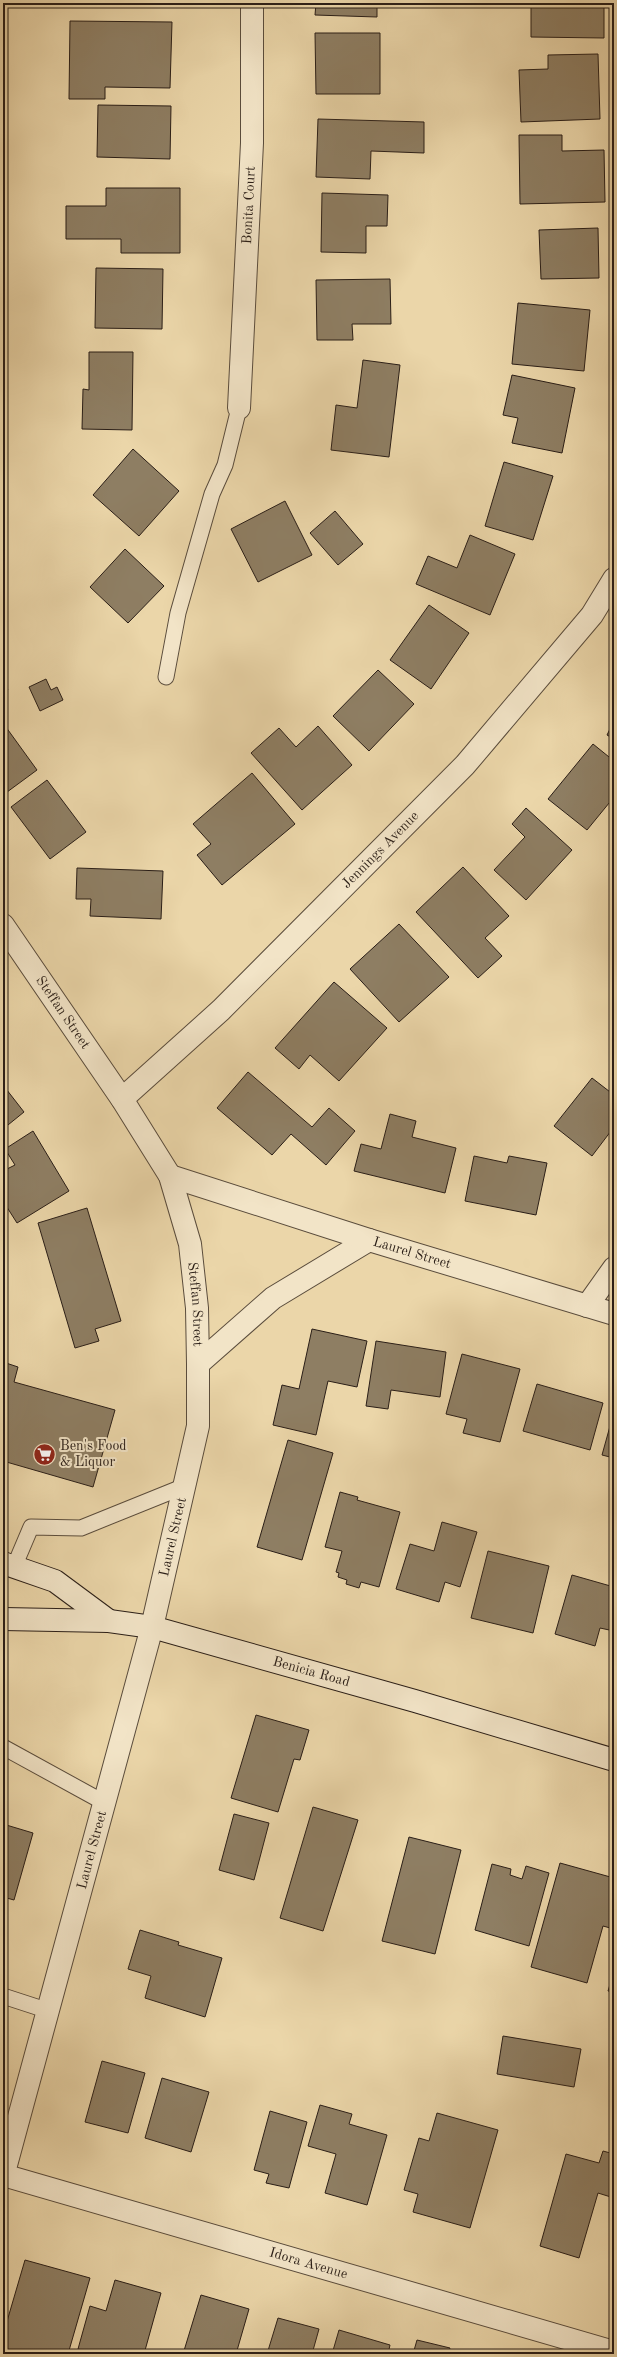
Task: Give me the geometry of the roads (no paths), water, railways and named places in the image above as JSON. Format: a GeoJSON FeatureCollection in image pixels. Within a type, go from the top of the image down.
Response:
{"type":"FeatureCollection","features":[{"type":"Feature","properties":{"kind":"street","name":"Bonita Court"},"geometry":{"type":"LineString","coordinates":[[239,408],[252,143],[252,3]]}},
{"type":"Feature","properties":{"kind":"street","name":"Jennings Avenue"},"geometry":{"type":"LineString","coordinates":[[122,1099],[221,1010],[465,765],[592,615],[614,579]]}},
{"type":"Feature","properties":{"kind":"street","name":"Steffan Street"},"geometry":{"type":"LineString","coordinates":[[3,926],[122,1099],[170,1176],[190,1244],[198,1308],[198,1364]]}},
{"type":"Feature","properties":{"kind":"street"},"geometry":{"type":"LineString","coordinates":[[170,1176],[369,1240]]}},
{"type":"Feature","properties":{"kind":"street","name":"Laurel Street"},"geometry":{"type":"LineString","coordinates":[[3,2175],[49,2011],[152,1627],[198,1426],[198,1364],[273,1298],[369,1240],[587,1306]]}},
{"type":"Feature","properties":{"kind":"street"},"geometry":{"type":"LineString","coordinates":[[614,1268],[587,1306],[614,1314]]}},
{"type":"Feature","properties":{"kind":"street"},"geometry":{"type":"LineString","coordinates":[[8,1565],[55,1582],[109,1621]]}},
{"type":"Feature","properties":{"kind":"street","name":"Benicia Road"},"geometry":{"type":"LineString","coordinates":[[3,1620],[109,1621],[152,1627],[392,1694],[614,1760]]}},
{"type":"Feature","properties":{"kind":"street","name":"Idora Avenue"},"geometry":{"type":"LineString","coordinates":[[3,2175],[614,2352]]}},
{"type":"Feature","properties":{"kind":"lane"},"geometry":{"type":"LineString","coordinates":[[166,677],[178,613],[212,494],[225,465],[239,408]]}},
{"type":"Feature","properties":{"kind":"lane"},"geometry":{"type":"LineString","coordinates":[[8,1565],[31,1527],[81,1528],[185,1486]]}},
{"type":"Feature","properties":{"kind":"lane"},"geometry":{"type":"LineString","coordinates":[[3,1747],[105,1803]]}},
{"type":"Feature","properties":{"kind":"lane"},"geometry":{"type":"LineString","coordinates":[[3,1996],[49,2011]]}},
{"type":"Feature","properties":{"kind":"place","name":"Ben's Food & Liquor"},"geometry":{"type":"Point","coordinates":[45,1454]}}]}
